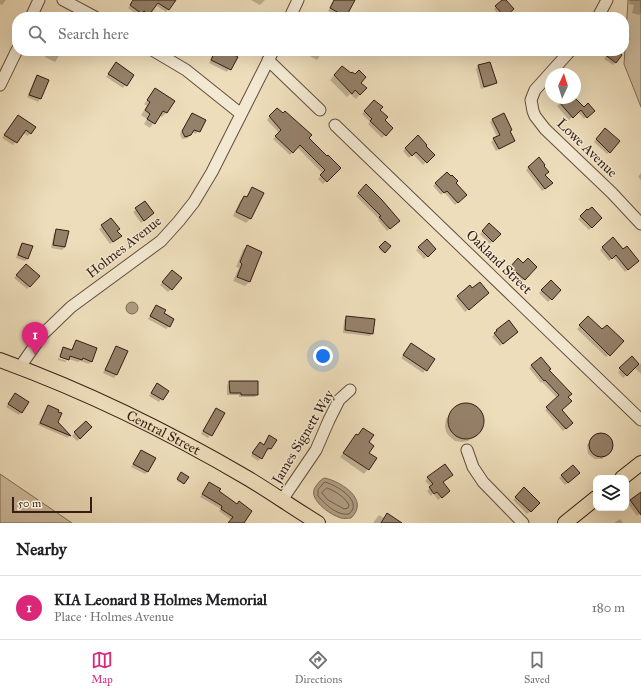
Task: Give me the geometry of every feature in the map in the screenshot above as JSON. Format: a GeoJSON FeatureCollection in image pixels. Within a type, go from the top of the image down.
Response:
{"type":"FeatureCollection","features":[{"type":"Feature","properties":{"kind":"main road","name":"Central Street"},"geometry":{"type":"LineString","coordinates":[[0,360],[65,385],[126,414],[249,479],[318,523]]}},
{"type":"Feature","properties":{"kind":"main road"},"geometry":{"type":"LineString","coordinates":[[626,475],[641,463]]}},
{"type":"Feature","properties":{"kind":"main road"},"geometry":{"type":"LineString","coordinates":[[565,523],[593,500]]}},
{"type":"Feature","properties":{"kind":"street"},"geometry":{"type":"LineString","coordinates":[[33,12],[39,0]]}},
{"type":"Feature","properties":{"kind":"street"},"geometry":{"type":"LineString","coordinates":[[63,0],[85,12]]}},
{"type":"Feature","properties":{"kind":"street"},"geometry":{"type":"LineString","coordinates":[[292,12],[298,0]]}},
{"type":"Feature","properties":{"kind":"street"},"geometry":{"type":"LineString","coordinates":[[601,12],[607,0]]}},
{"type":"Feature","properties":{"kind":"street"},"geometry":{"type":"LineString","coordinates":[[0,85],[14,56]]}},
{"type":"Feature","properties":{"kind":"street"},"geometry":{"type":"LineString","coordinates":[[162,56],[186,70],[241,114]]}},
{"type":"Feature","properties":{"kind":"street"},"geometry":{"type":"LineString","coordinates":[[270,56],[320,110]]}},
{"type":"Feature","properties":{"kind":"street","name":"Holmes Avenue"},"geometry":{"type":"LineString","coordinates":[[20,367],[42,335],[70,307],[161,240],[179,221],[194,202],[212,172],[270,56]]}},
{"type":"Feature","properties":{"kind":"street","name":"Lowe Avenue"},"geometry":{"type":"LineString","coordinates":[[566,56],[535,90],[531,105],[535,116],[545,129],[612,193],[641,224]]}},
{"type":"Feature","properties":{"kind":"street","name":"Oakland Street"},"geometry":{"type":"LineString","coordinates":[[335,125],[641,420]]}},
{"type":"Feature","properties":{"kind":"street","name":"James Signett Way"},"geometry":{"type":"LineString","coordinates":[[282,500],[316,450],[339,400],[350,390]]}},
{"type":"Feature","properties":{"kind":"street"},"geometry":{"type":"LineString","coordinates":[[467,450],[473,467],[483,482],[523,523]]}},
{"type":"Feature","properties":{"kind":"shaded area"},"geometry":{"type":"Polygon","coordinates":[[[628,0],[641,0],[641,107],[624,64],[624,56],[629,56],[629,12],[627,12],[628,0]]]}},
{"type":"Feature","properties":{"kind":"shaded area"},"geometry":{"type":"Polygon","coordinates":[[[0,474],[72,523],[0,523],[0,474]]]}},
{"type":"Feature","properties":{"kind":"water"},"geometry":{"type":"Polygon","coordinates":[[[130,302],[134,302],[138,308],[134,314],[130,314],[126,310],[126,306],[130,302]]]}},
{"type":"Feature","properties":{"kind":"water"},"geometry":{"type":"Polygon","coordinates":[[[325,478],[339,483],[356,498],[356,511],[351,518],[336,516],[326,510],[317,501],[314,496],[314,491],[319,482],[325,478]]]}},
{"type":"Feature","properties":{"kind":"building"},"geometry":{"type":"Polygon","coordinates":[[[133,0],[176,0],[169,10],[158,3],[151,12],[139,12],[130,5],[133,0]]]}},
{"type":"Feature","properties":{"kind":"building"},"geometry":{"type":"Polygon","coordinates":[[[334,0],[355,0],[349,12],[337,12],[330,8],[334,0]]]}},
{"type":"Feature","properties":{"kind":"building"},"geometry":{"type":"Polygon","coordinates":[[[502,0],[506,0],[514,9],[511,12],[500,12],[495,6],[502,0]]]}},
{"type":"Feature","properties":{"kind":"building"},"geometry":{"type":"Polygon","coordinates":[[[213,56],[238,57],[231,70],[211,60],[213,56]]]}},
{"type":"Feature","properties":{"kind":"building"},"geometry":{"type":"Polygon","coordinates":[[[607,56],[621,56],[616,63],[607,56]]]}},
{"type":"Feature","properties":{"kind":"building"},"geometry":{"type":"Polygon","coordinates":[[[116,62],[134,75],[127,86],[108,74],[116,62]]]}},
{"type":"Feature","properties":{"kind":"building"},"geometry":{"type":"Polygon","coordinates":[[[490,62],[497,83],[484,87],[478,65],[490,62]]]}},
{"type":"Feature","properties":{"kind":"building"},"geometry":{"type":"Polygon","coordinates":[[[342,66],[351,73],[352,72],[355,74],[359,70],[366,77],[361,83],[367,88],[360,95],[355,90],[352,94],[334,75],[342,66]]]}},
{"type":"Feature","properties":{"kind":"building"},"geometry":{"type":"Polygon","coordinates":[[[37,75],[49,80],[41,99],[29,95],[37,75]]]}},
{"type":"Feature","properties":{"kind":"building"},"geometry":{"type":"Polygon","coordinates":[[[155,88],[175,101],[167,113],[163,111],[155,124],[147,119],[150,114],[145,110],[150,102],[147,100],[155,88]]]}},
{"type":"Feature","properties":{"kind":"building"},"geometry":{"type":"Polygon","coordinates":[[[374,100],[383,107],[380,110],[388,117],[385,120],[393,128],[386,136],[370,121],[372,119],[364,111],[374,100]]]}},
{"type":"Feature","properties":{"kind":"building"},"geometry":{"type":"Polygon","coordinates":[[[588,103],[595,111],[587,118],[581,110],[573,118],[561,104],[581,104],[584,107],[588,103]]]}},
{"type":"Feature","properties":{"kind":"building"},"geometry":{"type":"Polygon","coordinates":[[[277,108],[283,113],[285,111],[312,135],[309,138],[341,168],[327,182],[320,175],[325,170],[300,145],[293,153],[275,136],[281,130],[269,116],[277,108]]]}},
{"type":"Feature","properties":{"kind":"building"},"geometry":{"type":"Polygon","coordinates":[[[192,113],[206,120],[200,132],[194,130],[191,135],[185,137],[182,131],[192,113]]]}},
{"type":"Feature","properties":{"kind":"building"},"geometry":{"type":"Polygon","coordinates":[[[504,113],[512,130],[510,131],[515,141],[499,149],[493,138],[500,135],[492,119],[504,113]]]}},
{"type":"Feature","properties":{"kind":"building"},"geometry":{"type":"Polygon","coordinates":[[[18,115],[36,127],[31,134],[26,130],[17,143],[4,135],[18,115]]]}},
{"type":"Feature","properties":{"kind":"building"},"geometry":{"type":"Polygon","coordinates":[[[605,128],[620,141],[610,153],[596,139],[605,128]]]}},
{"type":"Feature","properties":{"kind":"building"},"geometry":{"type":"Polygon","coordinates":[[[418,135],[435,155],[427,163],[416,152],[412,156],[405,148],[418,135]]]}},
{"type":"Feature","properties":{"kind":"building"},"geometry":{"type":"Polygon","coordinates":[[[539,157],[549,172],[545,175],[553,183],[545,189],[528,167],[539,157]]]}},
{"type":"Feature","properties":{"kind":"building"},"geometry":{"type":"Polygon","coordinates":[[[447,172],[458,181],[456,183],[467,195],[458,203],[447,191],[444,193],[435,183],[447,172]]]}},
{"type":"Feature","properties":{"kind":"building"},"geometry":{"type":"Polygon","coordinates":[[[366,184],[400,221],[390,229],[379,217],[381,216],[358,193],[366,184]]]}},
{"type":"Feature","properties":{"kind":"building"},"geometry":{"type":"Polygon","coordinates":[[[252,187],[264,193],[251,219],[236,212],[244,196],[247,197],[252,187]]]}},
{"type":"Feature","properties":{"kind":"building"},"geometry":{"type":"Polygon","coordinates":[[[145,201],[154,213],[144,221],[135,208],[145,201]]]}},
{"type":"Feature","properties":{"kind":"building"},"geometry":{"type":"Polygon","coordinates":[[[592,207],[602,218],[592,228],[580,216],[587,209],[588,210],[592,207]]]}},
{"type":"Feature","properties":{"kind":"building"},"geometry":{"type":"Polygon","coordinates":[[[111,218],[120,229],[117,231],[122,236],[113,242],[101,225],[111,218]]]}},
{"type":"Feature","properties":{"kind":"building"},"geometry":{"type":"Polygon","coordinates":[[[489,223],[501,234],[493,242],[482,231],[489,223]]]}},
{"type":"Feature","properties":{"kind":"building"},"geometry":{"type":"Polygon","coordinates":[[[56,229],[69,231],[65,247],[53,245],[56,229]]]}},
{"type":"Feature","properties":{"kind":"building"},"geometry":{"type":"Polygon","coordinates":[[[613,237],[623,249],[627,246],[639,261],[628,270],[616,255],[612,259],[602,247],[613,237]]]}},
{"type":"Feature","properties":{"kind":"building"},"geometry":{"type":"Polygon","coordinates":[[[427,239],[436,249],[428,257],[418,247],[427,239]]]}},
{"type":"Feature","properties":{"kind":"building"},"geometry":{"type":"Polygon","coordinates":[[[385,241],[391,246],[385,253],[379,247],[385,241]]]}},
{"type":"Feature","properties":{"kind":"building"},"geometry":{"type":"Polygon","coordinates":[[[22,243],[33,246],[28,259],[18,255],[22,243]]]}},
{"type":"Feature","properties":{"kind":"building"},"geometry":{"type":"Polygon","coordinates":[[[247,245],[262,252],[250,282],[237,277],[242,264],[240,262],[247,245]]]}},
{"type":"Feature","properties":{"kind":"building"},"geometry":{"type":"Polygon","coordinates":[[[518,258],[523,263],[528,258],[537,267],[525,280],[510,267],[518,258]]]}},
{"type":"Feature","properties":{"kind":"building"},"geometry":{"type":"Polygon","coordinates":[[[26,264],[40,276],[30,287],[16,275],[26,264]]]}},
{"type":"Feature","properties":{"kind":"building"},"geometry":{"type":"Polygon","coordinates":[[[172,270],[182,278],[172,290],[162,282],[172,270]]]}},
{"type":"Feature","properties":{"kind":"building"},"geometry":{"type":"Polygon","coordinates":[[[551,280],[561,290],[552,300],[541,290],[551,280]]]}},
{"type":"Feature","properties":{"kind":"building"},"geometry":{"type":"Polygon","coordinates":[[[480,282],[489,293],[469,310],[457,296],[470,285],[472,288],[480,282]]]}},
{"type":"Feature","properties":{"kind":"building"},"geometry":{"type":"Polygon","coordinates":[[[156,305],[166,310],[164,313],[174,319],[170,327],[150,316],[156,305]]]}},
{"type":"Feature","properties":{"kind":"building"},"geometry":{"type":"Polygon","coordinates":[[[346,316],[375,319],[373,334],[345,330],[346,316]]]}},
{"type":"Feature","properties":{"kind":"building"},"geometry":{"type":"Polygon","coordinates":[[[588,316],[602,329],[607,325],[624,341],[610,356],[579,325],[588,316]]]}},
{"type":"Feature","properties":{"kind":"building"},"geometry":{"type":"Polygon","coordinates":[[[509,320],[518,332],[503,344],[494,333],[509,320]]]}},
{"type":"Feature","properties":{"kind":"building"},"geometry":{"type":"Polygon","coordinates":[[[76,340],[97,348],[92,362],[83,358],[82,360],[70,356],[69,360],[60,357],[63,347],[72,350],[76,340]]]}},
{"type":"Feature","properties":{"kind":"building"},"geometry":{"type":"Polygon","coordinates":[[[411,343],[435,359],[427,371],[403,355],[411,343]]]}},
{"type":"Feature","properties":{"kind":"building"},"geometry":{"type":"Polygon","coordinates":[[[116,346],[128,351],[117,375],[105,370],[116,346]]]}},
{"type":"Feature","properties":{"kind":"building"},"geometry":{"type":"Polygon","coordinates":[[[632,356],[639,364],[627,376],[619,368],[632,356]]]}},
{"type":"Feature","properties":{"kind":"building"},"geometry":{"type":"Polygon","coordinates":[[[541,357],[551,369],[549,370],[572,394],[568,397],[572,401],[562,410],[573,423],[566,429],[546,407],[559,395],[545,380],[544,381],[531,365],[541,357]]]}},
{"type":"Feature","properties":{"kind":"building"},"geometry":{"type":"Polygon","coordinates":[[[229,381],[258,381],[258,395],[241,395],[241,393],[230,393],[229,381]]]}},
{"type":"Feature","properties":{"kind":"building"},"geometry":{"type":"Polygon","coordinates":[[[157,383],[169,391],[163,400],[151,393],[157,383]]]}},
{"type":"Feature","properties":{"kind":"building"},"geometry":{"type":"Polygon","coordinates":[[[15,393],[29,402],[22,413],[8,404],[15,393]]]}},
{"type":"Feature","properties":{"kind":"building"},"geometry":{"type":"Polygon","coordinates":[[[466,403],[479,408],[484,421],[479,434],[466,439],[453,434],[448,421],[453,408],[466,403]]]}},
{"type":"Feature","properties":{"kind":"building"},"geometry":{"type":"Polygon","coordinates":[[[48,405],[62,413],[58,422],[71,436],[40,423],[48,405]]]}},
{"type":"Feature","properties":{"kind":"building"},"geometry":{"type":"Polygon","coordinates":[[[216,408],[225,413],[212,436],[203,431],[216,408]]]}},
{"type":"Feature","properties":{"kind":"building"},"geometry":{"type":"Polygon","coordinates":[[[86,421],[92,427],[80,439],[74,432],[86,421]]]}},
{"type":"Feature","properties":{"kind":"building"},"geometry":{"type":"Polygon","coordinates":[[[363,428],[374,435],[369,442],[374,446],[369,453],[377,458],[369,470],[343,453],[356,434],[358,435],[363,428]]]}},
{"type":"Feature","properties":{"kind":"building"},"geometry":{"type":"Polygon","coordinates":[[[601,433],[610,436],[613,445],[610,454],[601,457],[592,454],[589,445],[592,436],[601,433]]]}},
{"type":"Feature","properties":{"kind":"building"},"geometry":{"type":"Polygon","coordinates":[[[269,435],[277,440],[271,449],[268,448],[262,459],[252,453],[260,442],[264,445],[269,435]]]}},
{"type":"Feature","properties":{"kind":"building"},"geometry":{"type":"Polygon","coordinates":[[[141,450],[156,458],[148,472],[133,464],[141,450]]]}},
{"type":"Feature","properties":{"kind":"building"},"geometry":{"type":"Polygon","coordinates":[[[445,464],[453,475],[443,482],[450,491],[442,498],[437,492],[434,494],[429,487],[433,484],[427,477],[445,464]]]}},
{"type":"Feature","properties":{"kind":"building"},"geometry":{"type":"Polygon","coordinates":[[[573,465],[580,473],[568,483],[561,475],[573,465]]]}},
{"type":"Feature","properties":{"kind":"building"},"geometry":{"type":"Polygon","coordinates":[[[181,472],[189,477],[184,484],[177,479],[181,472]]]}},
{"type":"Feature","properties":{"kind":"building"},"geometry":{"type":"Polygon","coordinates":[[[209,482],[221,489],[219,491],[237,504],[239,501],[252,511],[244,523],[228,523],[233,517],[221,509],[222,506],[202,494],[209,482]]]}},
{"type":"Feature","properties":{"kind":"building"},"geometry":{"type":"Polygon","coordinates":[[[524,487],[540,503],[531,512],[515,497],[524,487]]]}},
{"type":"Feature","properties":{"kind":"building"},"geometry":{"type":"Polygon","coordinates":[[[641,492],[641,515],[630,500],[641,492]]]}},
{"type":"Feature","properties":{"kind":"building"},"geometry":{"type":"Polygon","coordinates":[[[387,513],[402,523],[381,523],[387,513]]]}},
{"type":"Feature","properties":{"kind":"place","name":"KIA Leonard B Holmes Memorial"},"geometry":{"type":"Point","coordinates":[35,355]}}]}
